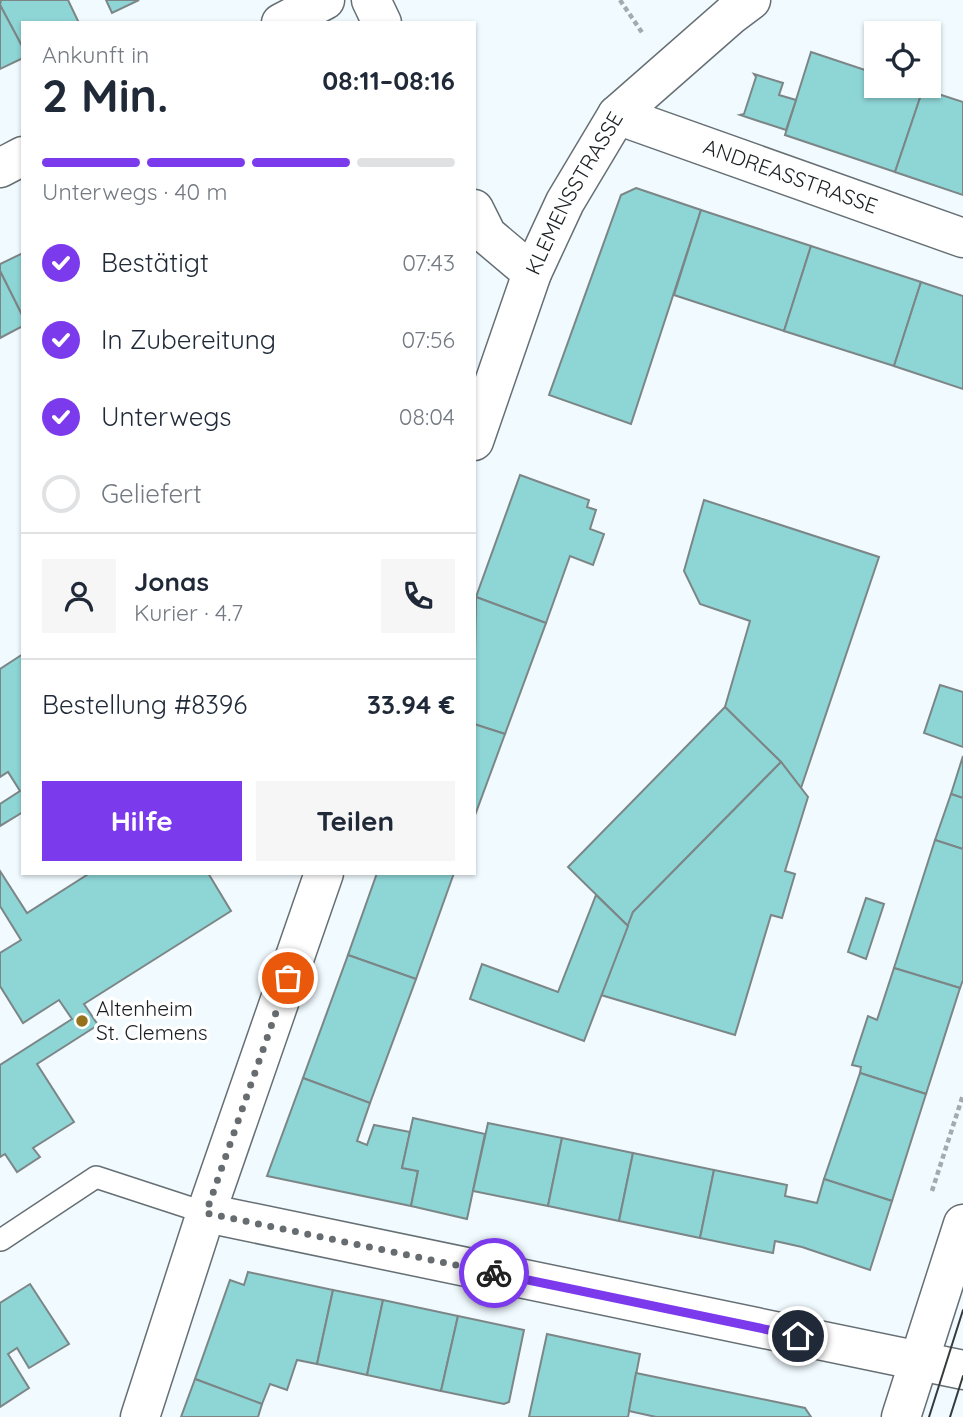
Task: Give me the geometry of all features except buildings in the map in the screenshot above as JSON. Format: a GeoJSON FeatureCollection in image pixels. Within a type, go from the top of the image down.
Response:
{"type":"FeatureCollection","features":[{"type":"Feature","properties":{"kind":"street"},"geometry":{"type":"LineString","coordinates":[[285,21],[324,0]]}},
{"type":"Feature","properties":{"kind":"street"},"geometry":{"type":"LineString","coordinates":[[371,0],[381,21]]}},
{"type":"Feature","properties":{"kind":"street","name":"KLEMENSSTRASSE"},"geometry":{"type":"LineString","coordinates":[[476,435],[532,273],[565,202],[617,115],[751,0]]}},
{"type":"Feature","properties":{"kind":"street","name":"ANDREASSTRASSE"},"geometry":{"type":"LineString","coordinates":[[617,115],[963,237]]}},
{"type":"Feature","properties":{"kind":"street"},"geometry":{"type":"LineString","coordinates":[[0,168],[21,157]]}},
{"type":"Feature","properties":{"kind":"street"},"geometry":{"type":"LineString","coordinates":[[476,213],[487,235],[532,273]]}},
{"type":"Feature","properties":{"kind":"street"},"geometry":{"type":"LineString","coordinates":[[140,1417],[206,1213],[323,875]]}},
{"type":"Feature","properties":{"kind":"street"},"geometry":{"type":"LineString","coordinates":[[206,1213],[963,1370]]}},
{"type":"Feature","properties":{"kind":"street"},"geometry":{"type":"LineString","coordinates":[[901,1417],[963,1224]]}},
{"type":"Feature","properties":{"kind":"lane"},"geometry":{"type":"LineString","coordinates":[[1,1240],[96,1177],[206,1213]]}},
{"type":"Feature","properties":{"kind":"tram line"},"geometry":{"type":"LineString","coordinates":[[929,1417],[963,1310]]}},
{"type":"Feature","properties":{"kind":"tram line"},"geometry":{"type":"LineString","coordinates":[[950,1417],[963,1376]]}},
{"type":"Feature","properties":{"kind":"way so far"},"geometry":{"type":"LineString","coordinates":[[288,978],[206,1213],[494,1273]]}},
{"type":"Feature","properties":{"kind":"place","name":"Altenheim St. Clemens"},"geometry":{"type":"Point","coordinates":[82,1021]}},
{"type":"Feature","properties":{"kind":"route"},"geometry":{"type":"LineString","coordinates":[[494,1273],[798,1336]]}}]}
